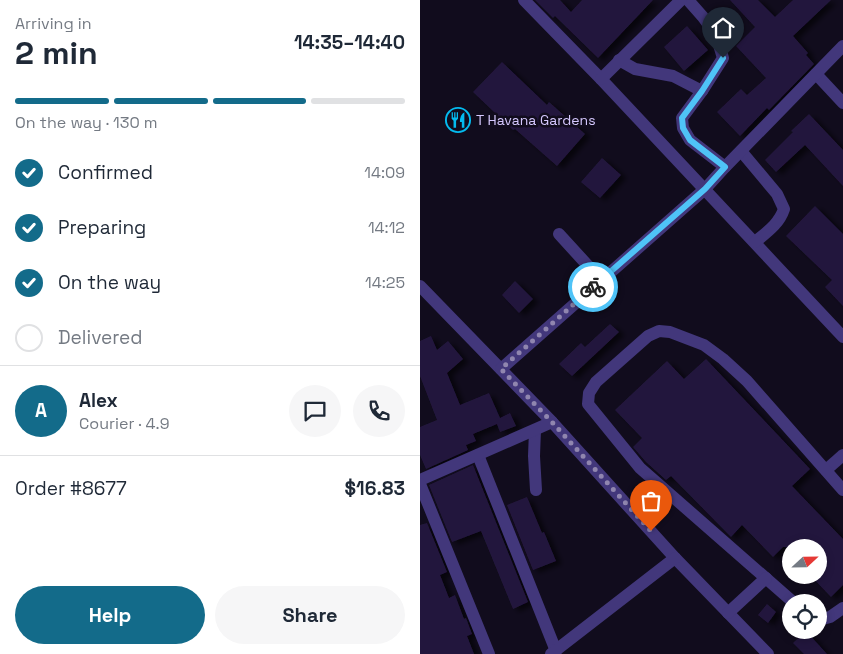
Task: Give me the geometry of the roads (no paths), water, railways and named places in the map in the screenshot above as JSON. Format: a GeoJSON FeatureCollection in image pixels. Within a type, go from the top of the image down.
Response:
{"type":"FeatureCollection","features":[{"type":"Feature","properties":{"kind":"street"},"geometry":{"type":"LineString","coordinates":[[524,0],[601,79],[843,337]]}},
{"type":"Feature","properties":{"kind":"street"},"geometry":{"type":"LineString","coordinates":[[601,79],[681,0]]}},
{"type":"Feature","properties":{"kind":"street"},"geometry":{"type":"LineString","coordinates":[[688,0],[716,35],[723,58],[682,118],[683,128],[690,140],[725,167]]}},
{"type":"Feature","properties":{"kind":"street"},"geometry":{"type":"LineString","coordinates":[[501,369],[705,189],[843,46]]}},
{"type":"Feature","properties":{"kind":"street"},"geometry":{"type":"LineString","coordinates":[[620,60],[635,70],[673,76],[702,91]]}},
{"type":"Feature","properties":{"kind":"street"},"geometry":{"type":"LineString","coordinates":[[816,74],[843,104]]}},
{"type":"Feature","properties":{"kind":"street"},"geometry":{"type":"LineString","coordinates":[[740,151],[777,194],[784,208],[781,217],[774,226],[755,242]]}},
{"type":"Feature","properties":{"kind":"street"},"geometry":{"type":"LineString","coordinates":[[559,234],[601,280]]}},
{"type":"Feature","properties":{"kind":"street"},"geometry":{"type":"LineString","coordinates":[[420,286],[552,422],[675,558],[768,654]]}},
{"type":"Feature","properties":{"kind":"street"},"geometry":{"type":"LineString","coordinates":[[784,594],[640,468],[588,404],[589,393],[596,382],[648,336],[658,331],[670,332],[704,345],[723,359],[747,381],[843,490]]}},
{"type":"Feature","properties":{"kind":"street"},"geometry":{"type":"LineString","coordinates":[[420,480],[552,422]]}},
{"type":"Feature","properties":{"kind":"street"},"geometry":{"type":"LineString","coordinates":[[535,430],[536,490]]}},
{"type":"Feature","properties":{"kind":"street"},"geometry":{"type":"LineString","coordinates":[[478,455],[554,652],[675,558]]}},
{"type":"Feature","properties":{"kind":"street"},"geometry":{"type":"LineString","coordinates":[[826,470],[843,455]]}},
{"type":"Feature","properties":{"kind":"street"},"geometry":{"type":"LineString","coordinates":[[420,484],[488,654]]}},
{"type":"Feature","properties":{"kind":"street"},"geometry":{"type":"LineString","coordinates":[[728,613],[766,578]]}},
{"type":"Feature","properties":{"kind":"street"},"geometry":{"type":"LineString","coordinates":[[827,618],[843,608]]}},
{"type":"Feature","properties":{"kind":"place","name":"T Havana Gardens"},"geometry":{"type":"Point","coordinates":[458,120]}}]}
